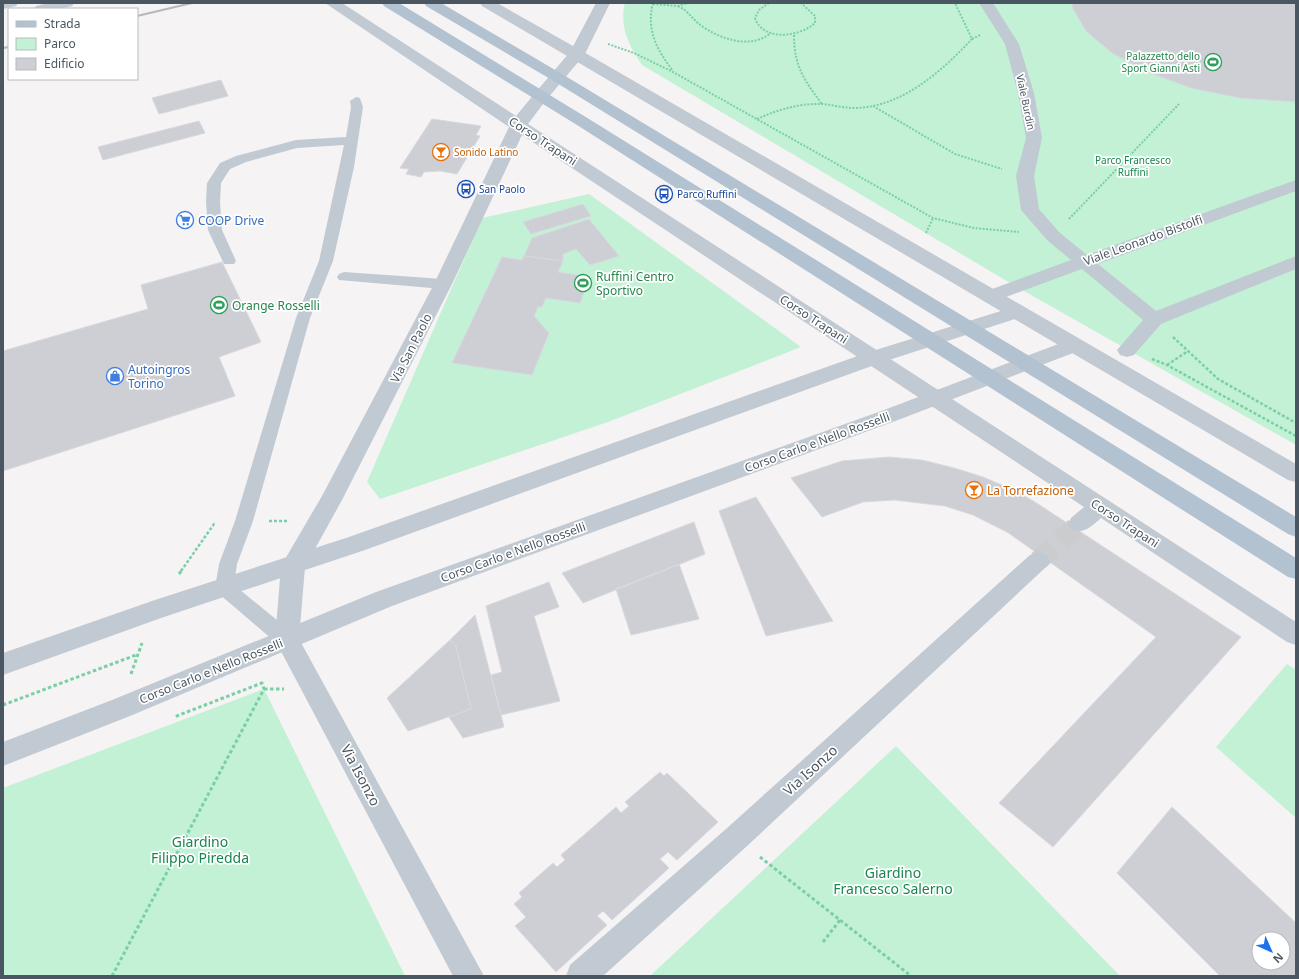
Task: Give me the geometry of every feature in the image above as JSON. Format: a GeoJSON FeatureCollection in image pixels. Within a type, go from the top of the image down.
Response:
{"type":"FeatureCollection","features":[{"type":"Feature","properties":{"kind":"main road"},"geometry":{"type":"LineString","coordinates":[[389,3],[541,96],[1296,570]]}},
{"type":"Feature","properties":{"kind":"main road"},"geometry":{"type":"LineString","coordinates":[[431,3],[970,328],[1296,528]]}},
{"type":"Feature","properties":{"kind":"street"},"geometry":{"type":"LineString","coordinates":[[3,5],[11,3]]}},
{"type":"Feature","properties":{"kind":"street"},"geometry":{"type":"LineString","coordinates":[[45,8],[67,3]]}},
{"type":"Feature","properties":{"kind":"street","name":"Corso Trapani"},"geometry":{"type":"LineString","coordinates":[[332,3],[1296,635]]}},
{"type":"Feature","properties":{"kind":"street"},"geometry":{"type":"LineString","coordinates":[[487,3],[577,54],[1296,474]]}},
{"type":"Feature","properties":{"kind":"street","name":"Via San Paolo"},"geometry":{"type":"LineString","coordinates":[[293,566],[319,521],[444,284],[518,124],[577,54],[603,3]]}},
{"type":"Feature","properties":{"kind":"street","name":"Viale Burdin"},"geometry":{"type":"LineString","coordinates":[[986,3],[1012,44],[1026,93],[1034,138],[1025,176],[1030,210],[1053,236],[1086,261],[1154,319]]}},
{"type":"Feature","properties":{"kind":"street","name":"Viale Leonardo Bistolfi"},"geometry":{"type":"LineString","coordinates":[[991,296],[1296,185]]}},
{"type":"Feature","properties":{"kind":"street"},"geometry":{"type":"LineString","coordinates":[[1127,350],[1154,319],[1296,262]]}},
{"type":"Feature","properties":{"kind":"street"},"geometry":{"type":"LineString","coordinates":[[3,664],[155,610],[293,566],[873,358],[1017,312]]}},
{"type":"Feature","properties":{"kind":"street","name":"Corso Carlo e Nello Rosselli"},"geometry":{"type":"LineString","coordinates":[[3,754],[287,640],[392,596],[934,399],[1074,345]]}},
{"type":"Feature","properties":{"kind":"street"},"geometry":{"type":"LineString","coordinates":[[1079,524],[1100,507]]}},
{"type":"Feature","properties":{"kind":"street","name":"Via Isonzo"},"geometry":{"type":"LineString","coordinates":[[581,976],[736,838],[1038,561]]}},
{"type":"Feature","properties":{"kind":"street"},"geometry":{"type":"LineString","coordinates":[[287,640],[293,566]]}},
{"type":"Feature","properties":{"kind":"street","name":"Via Isonzo"},"geometry":{"type":"LineString","coordinates":[[287,640],[469,976]]}},
{"type":"Feature","properties":{"kind":"lane"},"geometry":{"type":"LineString","coordinates":[[287,640],[224,588],[228,564],[244,521],[303,318],[326,261],[351,141],[356,101]]}},
{"type":"Feature","properties":{"kind":"lane"},"geometry":{"type":"LineString","coordinates":[[230,261],[215,230],[212,202],[214,183],[225,166],[241,158],[296,144],[351,141]]}},
{"type":"Feature","properties":{"kind":"lane"},"geometry":{"type":"LineString","coordinates":[[344,277],[444,284]]}},
{"type":"Feature","properties":{"kind":"path"},"geometry":{"type":"LineString","coordinates":[[673,72],[655,46],[649,16],[653,3],[678,6],[686,9],[699,24],[717,34],[738,42],[760,40],[767,37],[770,33]]}},
{"type":"Feature","properties":{"kind":"path"},"geometry":{"type":"LineString","coordinates":[[678,6],[688,3]]}},
{"type":"Feature","properties":{"kind":"path"},"geometry":{"type":"LineString","coordinates":[[769,3],[763,6],[756,14],[756,21],[759,28],[770,33],[781,35],[805,31],[815,23],[815,16],[802,3]]}},
{"type":"Feature","properties":{"kind":"path"},"geometry":{"type":"LineString","coordinates":[[757,119],[778,110],[822,104],[856,108],[872,106],[901,95],[930,80],[957,57],[972,39],[965,21],[955,3]]}},
{"type":"Feature","properties":{"kind":"path"},"geometry":{"type":"LineString","coordinates":[[794,34],[793,52],[801,76],[822,104]]}},
{"type":"Feature","properties":{"kind":"path"},"geometry":{"type":"LineString","coordinates":[[586,36],[634,52],[673,72],[933,218],[974,228],[1053,236],[1179,104]]}},
{"type":"Feature","properties":{"kind":"path"},"geometry":{"type":"LineString","coordinates":[[872,106],[955,154],[1025,176]]}},
{"type":"Feature","properties":{"kind":"path"},"geometry":{"type":"LineString","coordinates":[[1154,319],[1218,379],[1296,423]]}},
{"type":"Feature","properties":{"kind":"path"},"geometry":{"type":"LineString","coordinates":[[1127,350],[1167,365],[1296,436]]}},
{"type":"Feature","properties":{"kind":"path"},"geometry":{"type":"LineString","coordinates":[[1167,365],[1188,351]]}},
{"type":"Feature","properties":{"kind":"path"},"geometry":{"type":"LineString","coordinates":[[155,610],[214,524],[244,521],[319,521]]}},
{"type":"Feature","properties":{"kind":"path"},"geometry":{"type":"LineString","coordinates":[[3,705],[137,655]]}},
{"type":"Feature","properties":{"kind":"path"},"geometry":{"type":"LineString","coordinates":[[112,976],[264,689],[262,683],[168,719]]}},
{"type":"Feature","properties":{"kind":"path"},"geometry":{"type":"LineString","coordinates":[[736,838],[911,976]]}},
{"type":"Feature","properties":{"kind":"path"},"geometry":{"type":"LineString","coordinates":[[823,942],[840,920]]}},
{"type":"Feature","properties":{"kind":"green space","name":"Parco Francesco Ruffini"},"geometry":{"type":"Polygon","coordinates":[[[625,3],[1296,3],[1296,445],[1017,287],[642,65],[626,36],[623,20],[625,3]]]}},
{"type":"Feature","properties":{"kind":"green space","name":"Ruffini Centro Sportivo"},"geometry":{"type":"Polygon","coordinates":[[[589,194],[801,347],[608,422],[380,499],[367,482],[482,218],[589,194]]]}},
{"type":"Feature","properties":{"kind":"green space"},"geometry":{"type":"Polygon","coordinates":[[[1287,664],[1296,670],[1296,818],[1216,747],[1287,664]]]}},
{"type":"Feature","properties":{"kind":"green space","name":"Giardino Filippo Piredda"},"geometry":{"type":"Polygon","coordinates":[[[264,689],[405,976],[3,976],[3,788],[264,689]]]}},
{"type":"Feature","properties":{"kind":"green space","name":"Giardino Francesco Salerno"},"geometry":{"type":"Polygon","coordinates":[[[896,746],[1120,976],[650,976],[896,746]]]}},
{"type":"Feature","properties":{"kind":"building","name":"Palazzetto dello Sport Gianni Asti"},"geometry":{"type":"Polygon","coordinates":[[[1072,3],[1296,3],[1296,102],[1240,98],[1191,88],[1148,72],[1112,53],[1086,31],[1073,9],[1072,3]]]}},
{"type":"Feature","properties":{"kind":"building"},"geometry":{"type":"Polygon","coordinates":[[[221,80],[228,96],[159,114],[152,98],[221,80]]]}},
{"type":"Feature","properties":{"kind":"building","name":"Sonido Latino"},"geometry":{"type":"Polygon","coordinates":[[[432,119],[481,126],[476,135],[480,136],[457,174],[440,171],[424,172],[421,177],[406,174],[409,169],[400,168],[432,119]]]}},
{"type":"Feature","properties":{"kind":"building"},"geometry":{"type":"Polygon","coordinates":[[[199,121],[205,133],[103,160],[98,147],[199,121]]]}},
{"type":"Feature","properties":{"kind":"building"},"geometry":{"type":"Polygon","coordinates":[[[583,204],[591,216],[531,234],[523,222],[583,204]]]}},
{"type":"Feature","properties":{"kind":"building"},"geometry":{"type":"Polygon","coordinates":[[[589,219],[619,256],[590,265],[576,249],[563,254],[563,261],[524,256],[532,238],[589,219]]]}},
{"type":"Feature","properties":{"kind":"building"},"geometry":{"type":"Polygon","coordinates":[[[524,256],[563,261],[558,272],[590,277],[580,303],[546,298],[542,307],[538,307],[534,316],[549,333],[532,375],[452,363],[502,257],[522,260],[524,256]]]}},
{"type":"Feature","properties":{"kind":"building","name":"Autoingros Torino"},"geometry":{"type":"Polygon","coordinates":[[[222,262],[261,342],[219,357],[235,396],[3,471],[3,351],[148,309],[141,285],[222,262]]]}},
{"type":"Feature","properties":{"kind":"building"},"geometry":{"type":"Polygon","coordinates":[[[889,457],[922,460],[954,468],[983,477],[1016,491],[1241,637],[1053,847],[999,803],[1156,637],[1007,532],[973,515],[945,506],[894,500],[863,502],[822,517],[791,478],[842,461],[889,457]]]}},
{"type":"Feature","properties":{"kind":"building"},"geometry":{"type":"Polygon","coordinates":[[[756,497],[833,621],[766,636],[719,511],[756,497]]]}},
{"type":"Feature","properties":{"kind":"building"},"geometry":{"type":"Polygon","coordinates":[[[694,522],[705,554],[583,603],[562,573],[694,522]]]}},
{"type":"Feature","properties":{"kind":"building"},"geometry":{"type":"Polygon","coordinates":[[[679,564],[699,619],[631,635],[616,589],[679,564]]]}},
{"type":"Feature","properties":{"kind":"building"},"geometry":{"type":"Polygon","coordinates":[[[549,582],[559,607],[534,616],[560,701],[501,715],[491,675],[502,672],[486,606],[549,582]]]}},
{"type":"Feature","properties":{"kind":"building"},"geometry":{"type":"Polygon","coordinates":[[[475,615],[504,727],[463,738],[449,717],[471,709],[456,646],[450,640],[475,615]]]}},
{"type":"Feature","properties":{"kind":"building"},"geometry":{"type":"Polygon","coordinates":[[[450,640],[456,646],[471,709],[408,731],[387,698],[450,640]]]}},
{"type":"Feature","properties":{"kind":"building"},"geometry":{"type":"Polygon","coordinates":[[[660,772],[664,776],[667,773],[718,822],[677,860],[668,852],[660,859],[669,868],[612,920],[603,911],[597,916],[607,925],[556,972],[515,926],[526,917],[514,904],[522,897],[519,893],[553,863],[557,867],[565,860],[561,855],[616,807],[621,813],[629,806],[625,802],[660,772]]]}},
{"type":"Feature","properties":{"kind":"building"},"geometry":{"type":"Polygon","coordinates":[[[1172,807],[1296,923],[1296,976],[1220,976],[1117,873],[1172,807]]]}},
{"type":"Feature","properties":{"kind":"tunnel"},"geometry":{"type":"LineString","coordinates":[[1038,561],[1079,524]]}},
{"type":"Feature","properties":{"kind":"railway"},"geometry":{"type":"LineString","coordinates":[[138,16],[192,3]]}},
{"type":"Feature","properties":{"kind":"railway"},"geometry":{"type":"LineString","coordinates":[[3,48],[8,47]]}},
{"type":"Feature","properties":{"kind":"place","name":"Palazzetto dello Sport Gianni Asti"},"geometry":{"type":"Point","coordinates":[1213,62]}},
{"type":"Feature","properties":{"kind":"place","name":"Sonido Latino"},"geometry":{"type":"Point","coordinates":[441,152]}},
{"type":"Feature","properties":{"kind":"place","name":"San Paolo"},"geometry":{"type":"Point","coordinates":[466,189]}},
{"type":"Feature","properties":{"kind":"place","name":"Parco Ruffini"},"geometry":{"type":"Point","coordinates":[664,194]}},
{"type":"Feature","properties":{"kind":"place","name":"COOP Drive"},"geometry":{"type":"Point","coordinates":[185,220]}},
{"type":"Feature","properties":{"kind":"place","name":"Ruffini Centro Sportivo"},"geometry":{"type":"Point","coordinates":[583,283]}},
{"type":"Feature","properties":{"kind":"place","name":"Orange Rosselli"},"geometry":{"type":"Point","coordinates":[219,305]}},
{"type":"Feature","properties":{"kind":"place","name":"Autoingros Torino"},"geometry":{"type":"Point","coordinates":[115,376]}},
{"type":"Feature","properties":{"kind":"place","name":"La Torrefazione"},"geometry":{"type":"Point","coordinates":[974,490]}}]}
